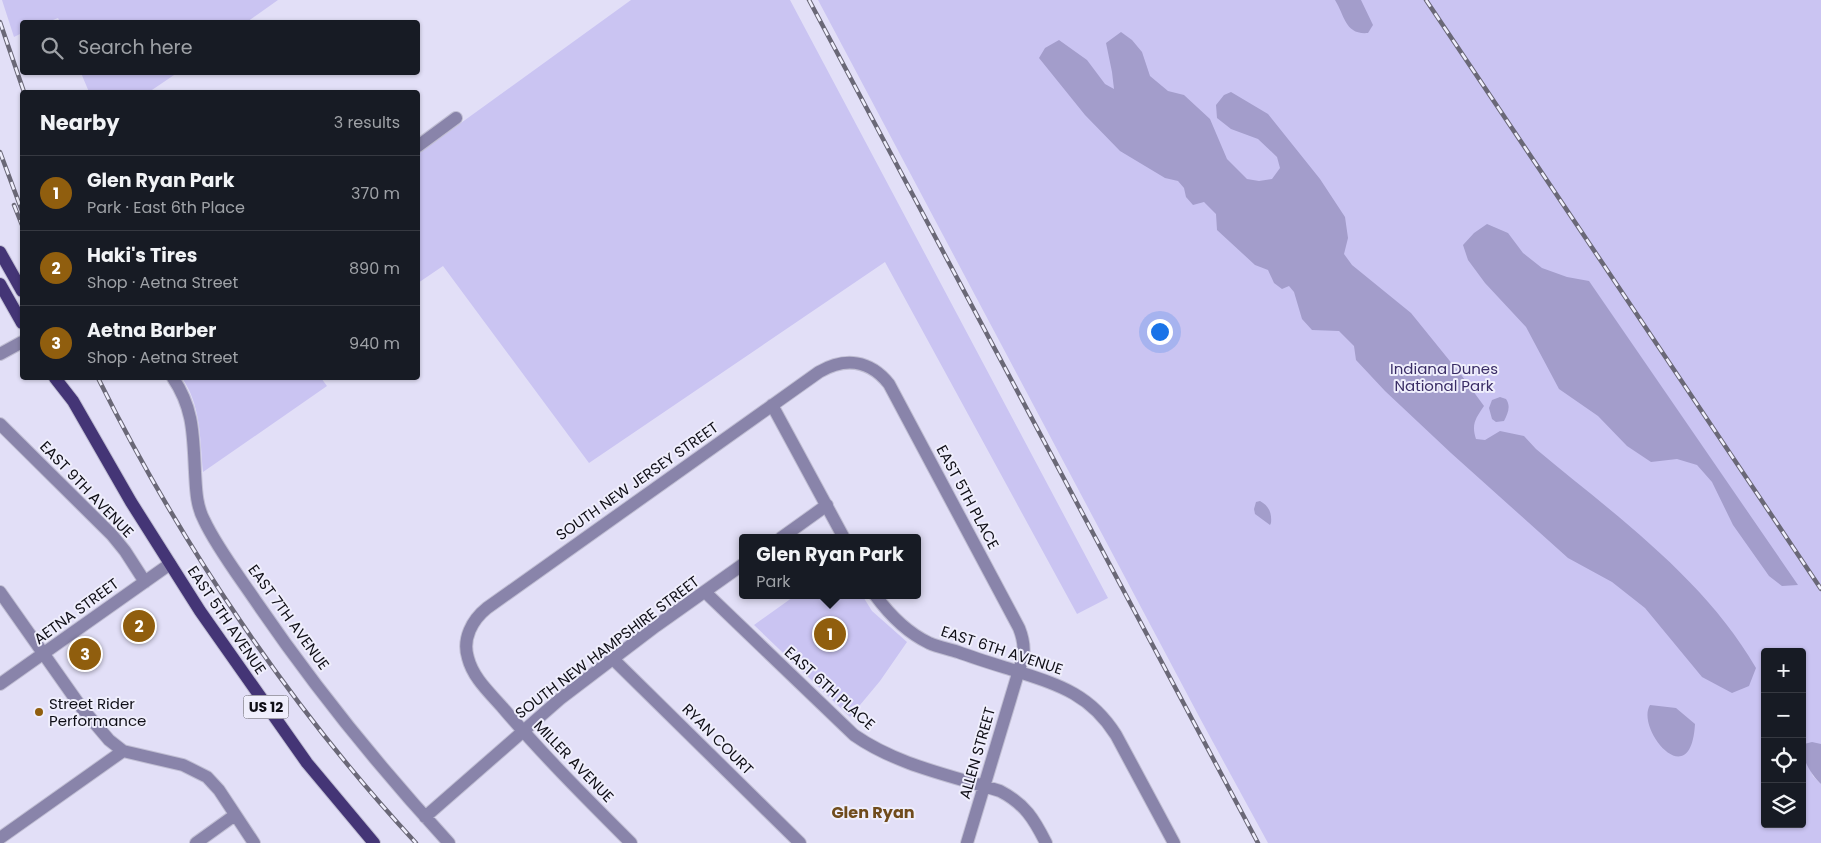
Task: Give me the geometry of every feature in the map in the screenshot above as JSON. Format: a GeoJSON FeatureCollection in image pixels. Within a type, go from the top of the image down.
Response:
{"type":"FeatureCollection","features":[{"type":"Feature","properties":{"kind":"main road"},"geometry":{"type":"LineString","coordinates":[[0,252],[20,287]]}},
{"type":"Feature","properties":{"kind":"main road"},"geometry":{"type":"LineString","coordinates":[[0,284],[20,319]]}},
{"type":"Feature","properties":{"kind":"main road","name":"EAST 5TH AVENUE"},"geometry":{"type":"LineString","coordinates":[[57,380],[73,401],[170,564],[264,703],[307,763],[374,843]]}},
{"type":"Feature","properties":{"kind":"main road","name":"EAST 5TH AVENUE"},"geometry":{"type":"LineString","coordinates":[[67,380],[73,401]]}},
{"type":"Feature","properties":{"kind":"street"},"geometry":{"type":"LineString","coordinates":[[420,145],[456,118]]}},
{"type":"Feature","properties":{"kind":"street"},"geometry":{"type":"LineString","coordinates":[[0,354],[20,343]]}},
{"type":"Feature","properties":{"kind":"street","name":"SOUTH NEW JERSEY STREET"},"geometry":{"type":"LineString","coordinates":[[466,649],[469,632],[475,620],[483,611],[827,367],[849,362]]}},
{"type":"Feature","properties":{"kind":"street","name":"EAST 5TH PLACE"},"geometry":{"type":"LineString","coordinates":[[849,362],[860,364],[876,371],[884,377],[895,394],[1019,628],[1024,645],[1023,657],[1018,672]]}},
{"type":"Feature","properties":{"kind":"street","name":"EAST 7TH AVENUE"},"geometry":{"type":"LineString","coordinates":[[174,380],[186,402],[191,419],[197,496],[204,522],[260,607],[300,663],[364,745],[449,843]]}},
{"type":"Feature","properties":{"kind":"street"},"geometry":{"type":"LineString","coordinates":[[772,405],[842,534]]}},
{"type":"Feature","properties":{"kind":"street","name":"EAST 9TH AVENUE"},"geometry":{"type":"LineString","coordinates":[[0,424],[112,535],[145,582]]}},
{"type":"Feature","properties":{"kind":"street"},"geometry":{"type":"LineString","coordinates":[[787,534],[827,505]]}},
{"type":"Feature","properties":{"kind":"street","name":"AETNA STREET"},"geometry":{"type":"LineString","coordinates":[[0,684],[170,564]]}},
{"type":"Feature","properties":{"kind":"street","name":"SOUTH NEW HAMPSHIRE STREET"},"geometry":{"type":"LineString","coordinates":[[425,817],[560,699],[739,567]]}},
{"type":"Feature","properties":{"kind":"street"},"geometry":{"type":"LineString","coordinates":[[0,592],[100,732],[123,751],[183,765],[200,772],[213,783],[254,843]]}},
{"type":"Feature","properties":{"kind":"street","name":"EAST 6TH PLACE"},"geometry":{"type":"LineString","coordinates":[[705,592],[854,735],[869,745],[906,763],[1000,791],[1019,803],[1036,822],[1046,843]]}},
{"type":"Feature","properties":{"kind":"street","name":"EAST 6TH AVENUE"},"geometry":{"type":"LineString","coordinates":[[878,599],[899,622],[929,643],[1063,687],[1078,695],[1103,716],[1116,735],[1174,843]]}},
{"type":"Feature","properties":{"kind":"street","name":"MILLER AVENUE"},"geometry":{"type":"LineString","coordinates":[[466,649],[469,663],[476,676],[522,731],[631,843]]}},
{"type":"Feature","properties":{"kind":"street","name":"RYAN COURT"},"geometry":{"type":"LineString","coordinates":[[613,659],[800,843]]}},
{"type":"Feature","properties":{"kind":"street","name":"ALLEN STREET"},"geometry":{"type":"LineString","coordinates":[[968,843],[1018,672]]}},
{"type":"Feature","properties":{"kind":"street"},"geometry":{"type":"LineString","coordinates":[[0,838],[123,751]]}},
{"type":"Feature","properties":{"kind":"street"},"geometry":{"type":"LineString","coordinates":[[196,843],[235,815]]}},
{"type":"Feature","properties":{"kind":"green space"},"geometry":{"type":"Polygon","coordinates":[[[2,0],[278,0],[250,20],[59,20],[58,18],[53,20],[20,20],[20,34],[14,37],[2,0]]]}},
{"type":"Feature","properties":{"kind":"green space"},"geometry":{"type":"Polygon","coordinates":[[[631,0],[790,0],[1108,598],[1077,614],[885,262],[589,463],[443,266],[420,282],[420,153],[631,0]]]}},
{"type":"Feature","properties":{"kind":"green space","name":"Indiana Dunes National Park"},"geometry":{"type":"Polygon","coordinates":[[[818,0],[1821,0],[1821,744],[1806,744],[1806,648],[1761,648],[1761,828],[1806,828],[1806,759],[1813,776],[1821,784],[1821,843],[1268,843],[818,0]]]}},
{"type":"Feature","properties":{"kind":"green space"},"geometry":{"type":"Polygon","coordinates":[[[82,75],[174,75],[152,90],[88,90],[82,75]]]}},
{"type":"Feature","properties":{"kind":"green space"},"geometry":{"type":"Polygon","coordinates":[[[183,380],[322,380],[327,386],[203,472],[196,411],[183,380]]]}},
{"type":"Feature","properties":{"kind":"green space"},"geometry":{"type":"Polygon","coordinates":[[[790,599],[864,599],[872,611],[907,642],[880,681],[850,717],[754,625],[790,599]]]}},
{"type":"Feature","properties":{"kind":"shaded area"},"geometry":{"type":"Polygon","coordinates":[[[1335,0],[1361,0],[1373,25],[1368,33],[1360,33],[1350,28],[1335,0]]]}},
{"type":"Feature","properties":{"kind":"shaded area"},"geometry":{"type":"Polygon","coordinates":[[[1121,32],[1132,40],[1142,52],[1150,76],[1168,91],[1184,95],[1210,119],[1227,159],[1247,179],[1259,181],[1272,179],[1280,168],[1277,157],[1258,139],[1231,129],[1217,118],[1216,105],[1224,95],[1231,92],[1268,114],[1320,179],[1345,217],[1348,238],[1344,254],[1352,265],[1411,313],[1484,406],[1475,421],[1476,439],[1485,440],[1500,431],[1524,436],[1536,449],[1656,550],[1711,605],[1735,635],[1756,668],[1749,686],[1732,693],[1702,677],[1645,608],[1612,582],[1568,558],[1385,391],[1356,360],[1354,346],[1339,331],[1312,330],[1302,319],[1294,292],[1289,286],[1282,289],[1274,283],[1268,270],[1255,265],[1217,230],[1216,214],[1204,202],[1193,205],[1186,197],[1184,188],[1178,181],[1165,178],[1120,151],[1085,115],[1039,58],[1045,48],[1059,40],[1087,60],[1105,84],[1114,89],[1106,43],[1121,32]]]}},
{"type":"Feature","properties":{"kind":"shaded area"},"geometry":{"type":"Polygon","coordinates":[[[1487,224],[1508,233],[1523,253],[1542,268],[1567,277],[1589,281],[1798,585],[1782,586],[1769,576],[1733,525],[1712,482],[1697,465],[1677,459],[1651,462],[1627,446],[1598,416],[1559,389],[1526,327],[1485,283],[1468,260],[1463,245],[1474,233],[1487,224]]]}},
{"type":"Feature","properties":{"kind":"shaded area"},"geometry":{"type":"Polygon","coordinates":[[[1500,397],[1506,399],[1508,410],[1504,421],[1496,422],[1492,419],[1489,408],[1492,400],[1500,397]]]}},
{"type":"Feature","properties":{"kind":"shaded area"},"geometry":{"type":"Polygon","coordinates":[[[1260,501],[1269,510],[1270,525],[1255,514],[1256,502],[1260,501]]]}},
{"type":"Feature","properties":{"kind":"shaded area"},"geometry":{"type":"Polygon","coordinates":[[[1650,705],[1676,708],[1695,724],[1691,745],[1684,755],[1675,756],[1665,750],[1657,741],[1650,728],[1647,716],[1650,705]]]}},
{"type":"Feature","properties":{"kind":"shaded area"},"geometry":{"type":"Polygon","coordinates":[[[1812,742],[1821,744],[1821,784],[1810,771],[1806,762],[1806,744],[1812,742]]]}},
{"type":"Feature","properties":{"kind":"railway"},"geometry":{"type":"LineString","coordinates":[[809,0],[1258,843]]}},
{"type":"Feature","properties":{"kind":"railway"},"geometry":{"type":"LineString","coordinates":[[1426,0],[1821,589]]}},
{"type":"Feature","properties":{"kind":"railway"},"geometry":{"type":"LineString","coordinates":[[0,22],[23,90]]}},
{"type":"Feature","properties":{"kind":"railway"},"geometry":{"type":"LineString","coordinates":[[0,152],[20,206]]}},
{"type":"Feature","properties":{"kind":"railway"},"geometry":{"type":"LineString","coordinates":[[14,205],[20,220]]}},
{"type":"Feature","properties":{"kind":"railway"},"geometry":{"type":"LineString","coordinates":[[99,380],[130,440],[165,501],[201,562],[240,621],[325,736],[416,843]]}},
{"type":"Feature","properties":{"kind":"place","name":"Haki's Tires"},"geometry":{"type":"Point","coordinates":[139,626]}},
{"type":"Feature","properties":{"kind":"place","name":"Glen Ryan Park"},"geometry":{"type":"Point","coordinates":[830,634]}},
{"type":"Feature","properties":{"kind":"place","name":"Aetna Barber"},"geometry":{"type":"Point","coordinates":[85,654]}},
{"type":"Feature","properties":{"kind":"place","name":"Street Rider Performance"},"geometry":{"type":"Point","coordinates":[39,712]}},
{"type":"Feature","properties":{"kind":"district","name":"Glen Ryan"},"geometry":{"type":"Point","coordinates":[873,812]}}]}
